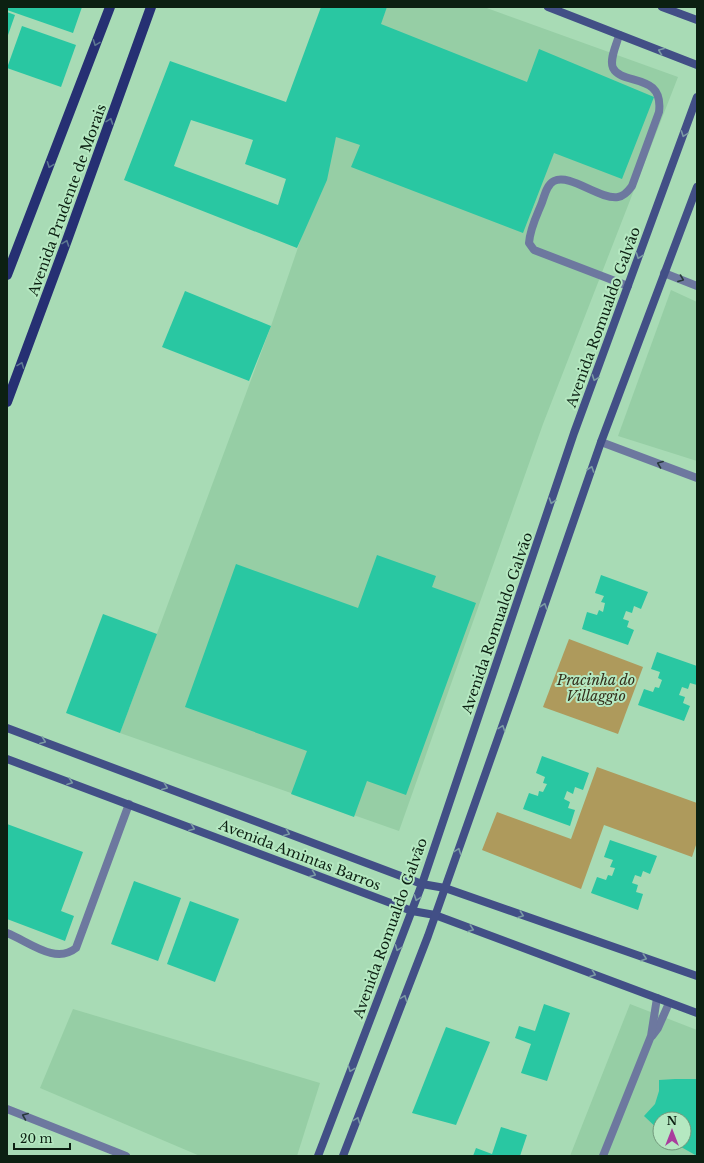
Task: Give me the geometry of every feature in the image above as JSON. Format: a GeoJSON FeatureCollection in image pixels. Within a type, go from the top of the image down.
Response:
{"type":"FeatureCollection","features":[{"type":"Feature","properties":{"kind":"main road","name":"Avenida Prudente de Morais"},"geometry":{"type":"LineString","coordinates":[[7,276],[110,7]]}},
{"type":"Feature","properties":{"kind":"main road","name":"Avenida Prudente de Morais"},"geometry":{"type":"LineString","coordinates":[[7,402],[151,7]]}},
{"type":"Feature","properties":{"kind":"main road"},"geometry":{"type":"LineString","coordinates":[[548,7],[697,65]]}},
{"type":"Feature","properties":{"kind":"main road"},"geometry":{"type":"LineString","coordinates":[[662,7],[697,20]]}},
{"type":"Feature","properties":{"kind":"main road","name":"Avenida Romualdo Galvão"},"geometry":{"type":"LineString","coordinates":[[318,1156],[422,884],[574,432],[697,97]]}},
{"type":"Feature","properties":{"kind":"main road"},"geometry":{"type":"LineString","coordinates":[[343,1156],[445,888],[600,442],[697,187]]}},
{"type":"Feature","properties":{"kind":"main road","name":"Avenida Amintas Barros"},"geometry":{"type":"LineString","coordinates":[[7,728],[422,884],[445,888],[697,976]]}},
{"type":"Feature","properties":{"kind":"main road","name":"Avenida Amintas Barros"},"geometry":{"type":"LineString","coordinates":[[7,759],[412,911],[435,915],[697,1013]]}},
{"type":"Feature","properties":{"kind":"street"},"geometry":{"type":"LineString","coordinates":[[619,35],[612,60],[613,68],[618,74],[650,87],[659,97],[660,105],[659,112],[632,186],[626,193],[618,197],[610,196],[563,180],[553,181],[548,187],[532,225],[529,243],[534,250],[628,286]]}},
{"type":"Feature","properties":{"kind":"street"},"geometry":{"type":"LineString","coordinates":[[664,273],[697,286]]}},
{"type":"Feature","properties":{"kind":"street"},"geometry":{"type":"LineString","coordinates":[[600,442],[697,478]]}},
{"type":"Feature","properties":{"kind":"street"},"geometry":{"type":"LineString","coordinates":[[7,934],[48,952],[60,955],[71,952],[76,948],[129,804]]}},
{"type":"Feature","properties":{"kind":"street"},"geometry":{"type":"LineString","coordinates":[[603,1156],[651,1036],[657,998]]}},
{"type":"Feature","properties":{"kind":"street"},"geometry":{"type":"LineString","coordinates":[[651,1036],[658,1028],[669,1003]]}},
{"type":"Feature","properties":{"kind":"street"},"geometry":{"type":"LineString","coordinates":[[7,1109],[126,1156]]}},
{"type":"Feature","properties":{"kind":"shaded area"},"geometry":{"type":"Polygon","coordinates":[[[387,7],[484,7],[678,77],[543,424],[399,831],[120,733],[271,326],[336,137],[387,7]]]}},
{"type":"Feature","properties":{"kind":"shaded area"},"geometry":{"type":"Polygon","coordinates":[[[671,290],[697,302],[697,461],[618,436],[671,290]]]}},
{"type":"Feature","properties":{"kind":"shaded area"},"geometry":{"type":"Polygon","coordinates":[[[630,1004],[697,1030],[697,1156],[570,1156],[630,1004]]]}},
{"type":"Feature","properties":{"kind":"shaded area"},"geometry":{"type":"Polygon","coordinates":[[[73,1009],[320,1083],[297,1156],[200,1156],[40,1088],[73,1009]]]}},
{"type":"Feature","properties":{"kind":"green space","name":"Pracinha do Villaggio"},"geometry":{"type":"Polygon","coordinates":[[[569,639],[643,667],[618,734],[543,707],[569,639]]]}},
{"type":"Feature","properties":{"kind":"green space"},"geometry":{"type":"Polygon","coordinates":[[[597,767],[697,803],[697,842],[692,857],[604,825],[581,889],[482,850],[497,812],[571,839],[597,767]]]}},
{"type":"Feature","properties":{"kind":"building"},"geometry":{"type":"Polygon","coordinates":[[[7,7],[82,7],[73,33],[7,10],[7,7]]]}},
{"type":"Feature","properties":{"kind":"building"},"geometry":{"type":"Polygon","coordinates":[[[321,7],[387,7],[381,24],[527,82],[539,49],[654,97],[622,179],[554,153],[523,233],[351,167],[360,145],[336,137],[327,180],[297,248],[124,180],[170,61],[286,102],[321,7]],[[191,120],[174,166],[278,205],[286,179],[245,164],[253,140],[191,120]]]}},
{"type":"Feature","properties":{"kind":"building"},"geometry":{"type":"Polygon","coordinates":[[[7,12],[15,15],[7,38],[7,12]]]}},
{"type":"Feature","properties":{"kind":"building"},"geometry":{"type":"Polygon","coordinates":[[[22,26],[76,45],[61,87],[7,68],[22,26]]]}},
{"type":"Feature","properties":{"kind":"building"},"geometry":{"type":"Polygon","coordinates":[[[185,291],[271,326],[249,381],[162,347],[185,291]]]}},
{"type":"Feature","properties":{"kind":"building"},"geometry":{"type":"Polygon","coordinates":[[[377,555],[436,576],[432,587],[476,603],[406,795],[367,781],[354,817],[291,794],[307,751],[185,707],[236,564],[358,608],[377,555]]]}},
{"type":"Feature","properties":{"kind":"building"},"geometry":{"type":"Polygon","coordinates":[[[601,575],[648,592],[641,609],[634,606],[632,613],[626,611],[623,619],[629,621],[627,627],[634,630],[628,645],[582,629],[587,612],[597,615],[599,610],[603,612],[605,603],[601,602],[604,596],[595,593],[601,575]]]}},
{"type":"Feature","properties":{"kind":"building"},"geometry":{"type":"Polygon","coordinates":[[[103,614],[157,634],[120,733],[66,713],[103,614]]]}},
{"type":"Feature","properties":{"kind":"building"},"geometry":{"type":"Polygon","coordinates":[[[657,652],[697,666],[697,685],[690,683],[688,689],[682,687],[679,695],[685,697],[683,703],[690,706],[684,721],[638,705],[644,689],[653,692],[655,687],[659,688],[662,680],[658,678],[660,672],[651,669],[657,652]]]}},
{"type":"Feature","properties":{"kind":"building"},"geometry":{"type":"Polygon","coordinates":[[[542,756],[589,773],[583,790],[575,787],[573,794],[567,791],[564,799],[570,802],[568,808],[575,810],[570,826],[523,809],[529,793],[538,796],[539,791],[543,792],[547,784],[543,783],[545,777],[536,773],[542,756]]]}},
{"type":"Feature","properties":{"kind":"building"},"geometry":{"type":"Polygon","coordinates":[[[7,824],[83,852],[61,911],[74,916],[65,941],[7,919],[7,824]]]}},
{"type":"Feature","properties":{"kind":"building"},"geometry":{"type":"Polygon","coordinates":[[[610,840],[657,856],[650,874],[643,871],[641,877],[635,875],[632,883],[638,885],[636,892],[643,894],[638,910],[591,893],[597,877],[606,880],[608,875],[612,876],[615,868],[610,867],[613,860],[604,857],[610,840]]]}},
{"type":"Feature","properties":{"kind":"building"},"geometry":{"type":"Polygon","coordinates":[[[134,881],[181,898],[158,961],[111,944],[134,881]]]}},
{"type":"Feature","properties":{"kind":"building"},"geometry":{"type":"Polygon","coordinates":[[[190,901],[239,919],[215,982],[167,964],[190,901]]]}},
{"type":"Feature","properties":{"kind":"building"},"geometry":{"type":"Polygon","coordinates":[[[544,1004],[570,1013],[547,1081],[521,1073],[531,1044],[515,1038],[519,1026],[535,1031],[544,1004]]]}},
{"type":"Feature","properties":{"kind":"building"},"geometry":{"type":"Polygon","coordinates":[[[446,1027],[490,1042],[456,1125],[412,1113],[446,1027]]]}},
{"type":"Feature","properties":{"kind":"building"},"geometry":{"type":"Polygon","coordinates":[[[697,1079],[697,1156],[688,1151],[692,1151],[692,1111],[652,1111],[652,1124],[644,1116],[655,1104],[659,1091],[659,1080],[697,1079]]]}},
{"type":"Feature","properties":{"kind":"building"},"geometry":{"type":"Polygon","coordinates":[[[501,1127],[527,1135],[520,1156],[473,1156],[476,1148],[492,1154],[501,1127]]]}}]}
